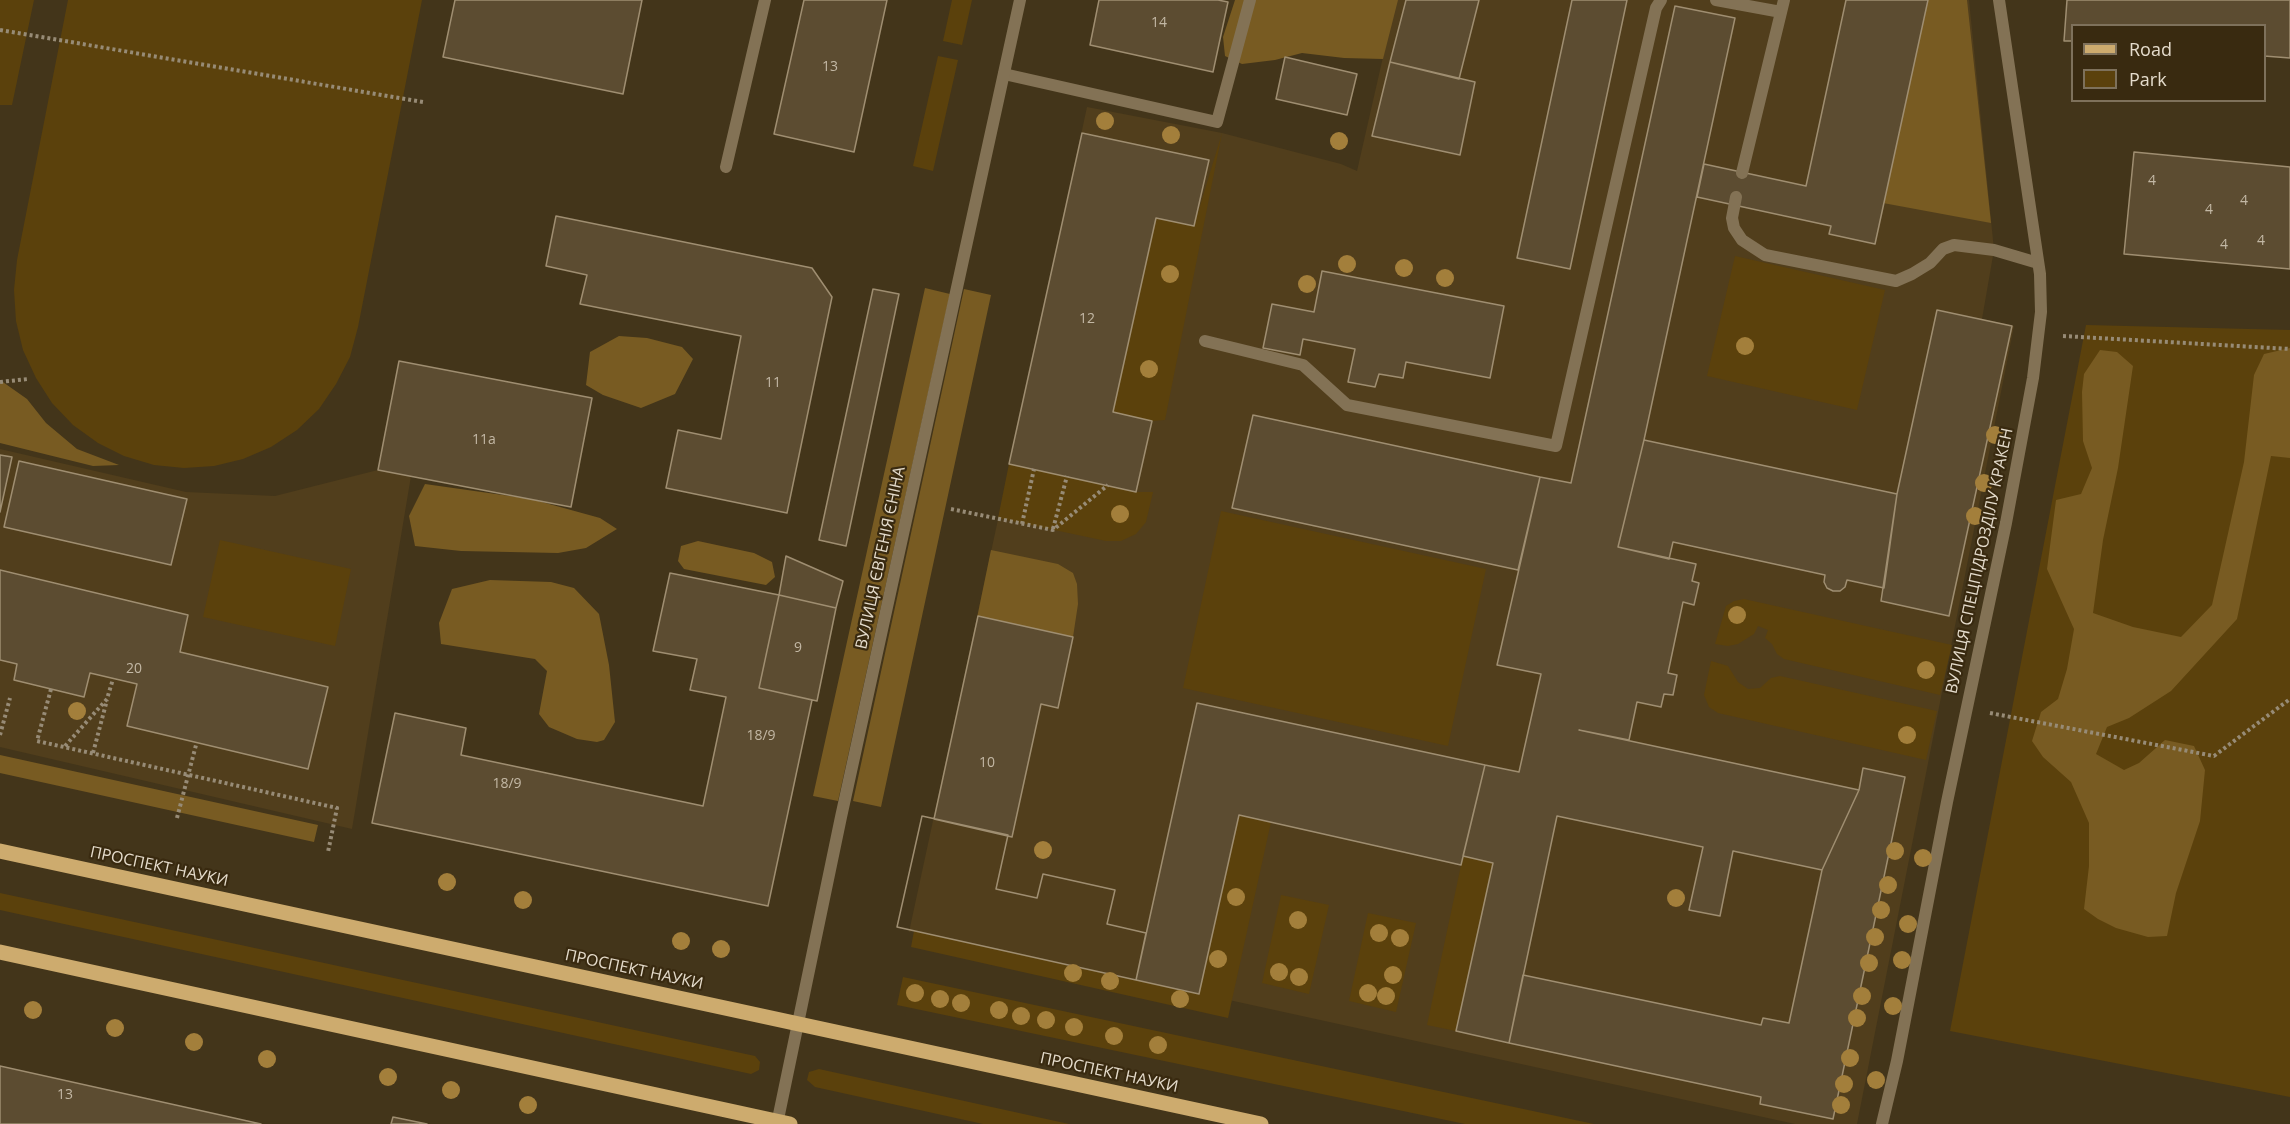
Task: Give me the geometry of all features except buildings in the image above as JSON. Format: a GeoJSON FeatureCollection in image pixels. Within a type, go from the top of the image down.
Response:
{"type":"FeatureCollection","features":[{"type":"Feature","properties":{"kind":"main road","name":"ПРОСПЕКТ НАУКИ"},"geometry":{"type":"LineString","coordinates":[[0,851],[1261,1124]]}},
{"type":"Feature","properties":{"kind":"main road"},"geometry":{"type":"LineString","coordinates":[[0,952],[781,1123]]}},
{"type":"Feature","properties":{"kind":"street"},"geometry":{"type":"LineString","coordinates":[[726,167],[765,0]]}},
{"type":"Feature","properties":{"kind":"street","name":"ВУЛИЦЯ ЄВГЕНІЯ ЄНІНА"},"geometry":{"type":"LineString","coordinates":[[781,1123],[798,1024],[843,806],[1020,0]]}},
{"type":"Feature","properties":{"kind":"street"},"geometry":{"type":"LineString","coordinates":[[1004,74],[1217,123],[1250,0]]}},
{"type":"Feature","properties":{"kind":"street"},"geometry":{"type":"LineString","coordinates":[[1206,341],[1303,365],[1347,405],[1556,446],[1656,8],[1661,0]]}},
{"type":"Feature","properties":{"kind":"street"},"geometry":{"type":"LineString","coordinates":[[1716,0],[1782,6],[1742,173]]}},
{"type":"Feature","properties":{"kind":"street","name":"ВУЛИЦЯ СПЕЦПІДРОЗДІЛУ КРАКЕН"},"geometry":{"type":"LineString","coordinates":[[1882,1124],[1897,1061],[1966,709],[2006,523],[2033,378],[2041,312],[2038,263],[1999,0]]}},
{"type":"Feature","properties":{"kind":"street"},"geometry":{"type":"LineString","coordinates":[[1736,197],[1732,218],[1734,228],[1742,240],[1765,255],[1896,281],[1930,263],[1943,249],[1954,245],[1994,250],[2038,263]]}},
{"type":"Feature","properties":{"kind":"path"},"geometry":{"type":"LineString","coordinates":[[0,30],[423,102]]}},
{"type":"Feature","properties":{"kind":"path"},"geometry":{"type":"LineString","coordinates":[[2038,335],[2290,349]]}},
{"type":"Feature","properties":{"kind":"path"},"geometry":{"type":"LineString","coordinates":[[0,382],[28,379]]}},
{"type":"Feature","properties":{"kind":"path"},"geometry":{"type":"LineString","coordinates":[[1022,524],[1034,469]]}},
{"type":"Feature","properties":{"kind":"path"},"geometry":{"type":"LineString","coordinates":[[1053,530],[1067,476]]}},
{"type":"Feature","properties":{"kind":"path"},"geometry":{"type":"LineString","coordinates":[[1053,530],[1108,485]]}},
{"type":"Feature","properties":{"kind":"path"},"geometry":{"type":"LineString","coordinates":[[951,509],[1053,530]]}},
{"type":"Feature","properties":{"kind":"path"},"geometry":{"type":"LineString","coordinates":[[93,753],[113,679]]}},
{"type":"Feature","properties":{"kind":"path"},"geometry":{"type":"LineString","coordinates":[[51,689],[38,741],[337,808],[328,852]]}},
{"type":"Feature","properties":{"kind":"path"},"geometry":{"type":"LineString","coordinates":[[0,735],[10,698]]}},
{"type":"Feature","properties":{"kind":"path"},"geometry":{"type":"LineString","coordinates":[[64,747],[107,699]]}},
{"type":"Feature","properties":{"kind":"path"},"geometry":{"type":"LineString","coordinates":[[1966,709],[2214,756],[2290,699]]}},
{"type":"Feature","properties":{"kind":"path"},"geometry":{"type":"LineString","coordinates":[[177,818],[196,745]]}},
{"type":"Feature","properties":{"kind":"shaded area"},"geometry":{"type":"Polygon","coordinates":[[[1235,0],[1398,0],[1383,59],[1344,58],[1302,53],[1275,60],[1242,64],[1225,56],[1223,37],[1235,0]]]}},
{"type":"Feature","properties":{"kind":"shaded area"},"geometry":{"type":"Polygon","coordinates":[[[1396,0],[1969,0],[1994,250],[1982,319],[2014,326],[1857,1124],[1795,1124],[914,931],[909,932],[1087,107],[1222,133],[1341,164],[1357,171],[1396,0]]]}},
{"type":"Feature","properties":{"kind":"shaded area"},"geometry":{"type":"Polygon","coordinates":[[[1928,0],[1967,0],[1991,223],[1883,203],[1928,0]]]}},
{"type":"Feature","properties":{"kind":"shaded area"},"geometry":{"type":"Polygon","coordinates":[[[925,288],[950,294],[838,801],[813,796],[925,288]]]}},
{"type":"Feature","properties":{"kind":"shaded area"},"geometry":{"type":"Polygon","coordinates":[[[964,289],[991,295],[881,807],[853,801],[964,289]]]}},
{"type":"Feature","properties":{"kind":"shaded area"},"geometry":{"type":"Polygon","coordinates":[[[619,336],[647,338],[682,347],[693,359],[675,394],[641,408],[603,395],[586,385],[590,352],[619,336]]]}},
{"type":"Feature","properties":{"kind":"shaded area"},"geometry":{"type":"Polygon","coordinates":[[[2290,348],[2290,458],[2271,456],[2237,619],[2171,691],[2129,718],[2107,727],[2096,754],[2124,770],[2139,763],[2165,740],[2194,746],[2205,770],[2200,821],[2176,893],[2167,936],[2148,937],[2116,928],[2084,909],[2089,866],[2089,823],[2071,782],[2043,757],[2032,741],[2041,712],[2058,699],[2067,669],[2074,629],[2047,569],[2056,500],[2081,494],[2092,468],[2083,441],[2084,374],[2100,350],[2117,352],[2133,366],[2093,613],[2133,627],[2181,637],[2212,605],[2244,462],[2254,375],[2264,354],[2290,348]]]}},
{"type":"Feature","properties":{"kind":"shaded area"},"geometry":{"type":"Polygon","coordinates":[[[0,380],[27,399],[46,423],[77,449],[119,465],[93,466],[0,443],[0,380]]]}},
{"type":"Feature","properties":{"kind":"shaded area"},"geometry":{"type":"Polygon","coordinates":[[[0,449],[186,492],[275,496],[378,470],[411,476],[352,829],[0,747],[0,449]]]}},
{"type":"Feature","properties":{"kind":"shaded area"},"geometry":{"type":"Polygon","coordinates":[[[425,484],[531,499],[600,518],[617,529],[586,548],[558,553],[461,551],[415,546],[409,516],[425,484]]]}},
{"type":"Feature","properties":{"kind":"shaded area"},"geometry":{"type":"Polygon","coordinates":[[[698,541],[754,553],[772,562],[775,577],[766,585],[684,569],[678,561],[681,546],[698,541]]]}},
{"type":"Feature","properties":{"kind":"shaded area"},"geometry":{"type":"Polygon","coordinates":[[[991,550],[1058,564],[1073,573],[1077,584],[1078,604],[1073,637],[977,618],[991,550]]]}},
{"type":"Feature","properties":{"kind":"shaded area"},"geometry":{"type":"Polygon","coordinates":[[[490,580],[551,582],[574,588],[599,614],[609,665],[615,722],[604,740],[597,742],[577,739],[549,727],[539,714],[547,671],[535,659],[441,644],[439,623],[452,589],[490,580]]]}},
{"type":"Feature","properties":{"kind":"shaded area"},"geometry":{"type":"Polygon","coordinates":[[[0,755],[318,825],[314,842],[0,773],[0,755]]]}},
{"type":"Feature","properties":{"kind":"green space"},"geometry":{"type":"Polygon","coordinates":[[[0,0],[34,0],[12,105],[0,105],[0,0]]]}},
{"type":"Feature","properties":{"kind":"green space"},"geometry":{"type":"Polygon","coordinates":[[[68,0],[422,0],[358,327],[350,357],[336,384],[319,409],[297,430],[271,447],[243,459],[214,466],[184,468],[154,465],[124,456],[98,443],[73,425],[52,403],[36,378],[23,350],[16,321],[14,290],[17,260],[68,0]]]}},
{"type":"Feature","properties":{"kind":"green space"},"geometry":{"type":"Polygon","coordinates":[[[952,0],[972,0],[962,45],[943,41],[952,0]]]}},
{"type":"Feature","properties":{"kind":"green space"},"geometry":{"type":"Polygon","coordinates":[[[938,56],[958,60],[933,171],[913,166],[938,56]]]}},
{"type":"Feature","properties":{"kind":"green space"},"geometry":{"type":"Polygon","coordinates":[[[1222,133],[1165,420],[1152,421],[1113,412],[1156,218],[1194,226],[1222,133]]]}},
{"type":"Feature","properties":{"kind":"green space"},"geometry":{"type":"Polygon","coordinates":[[[1735,256],[1885,290],[1857,410],[1707,376],[1735,256]]]}},
{"type":"Feature","properties":{"kind":"green space"},"geometry":{"type":"Polygon","coordinates":[[[2086,325],[2290,330],[2290,1097],[1950,1031],[2086,325]]]}},
{"type":"Feature","properties":{"kind":"green space"},"geometry":{"type":"Polygon","coordinates":[[[1009,464],[1136,492],[1153,492],[1146,522],[1136,534],[1121,541],[1106,541],[998,518],[1009,464]]]}},
{"type":"Feature","properties":{"kind":"green space"},"geometry":{"type":"Polygon","coordinates":[[[1221,511],[1486,569],[1448,746],[1183,688],[1221,511]]]}},
{"type":"Feature","properties":{"kind":"green space"},"geometry":{"type":"Polygon","coordinates":[[[220,540],[351,569],[335,646],[203,617],[220,540]]]}},
{"type":"Feature","properties":{"kind":"green space"},"geometry":{"type":"Polygon","coordinates":[[[1744,599],[1952,645],[1940,695],[1784,659],[1777,654],[1772,644],[1765,638],[1768,630],[1758,626],[1754,634],[1738,644],[1728,646],[1715,644],[1726,606],[1744,599]]]}},
{"type":"Feature","properties":{"kind":"green space"},"geometry":{"type":"Polygon","coordinates":[[[1711,661],[1728,666],[1738,682],[1748,689],[1760,688],[1771,678],[1780,676],[1937,711],[1926,760],[1718,713],[1709,707],[1704,695],[1711,661]]]}},
{"type":"Feature","properties":{"kind":"green space"},"geometry":{"type":"Polygon","coordinates":[[[1239,815],[1271,822],[1228,1018],[911,947],[914,931],[1199,994],[1239,815]]]}},
{"type":"Feature","properties":{"kind":"green space"},"geometry":{"type":"Polygon","coordinates":[[[1463,856],[1493,863],[1456,1031],[1427,1025],[1463,856]]]}},
{"type":"Feature","properties":{"kind":"green space"},"geometry":{"type":"Polygon","coordinates":[[[0,893],[755,1056],[760,1062],[759,1070],[751,1074],[0,910],[0,893]]]}},
{"type":"Feature","properties":{"kind":"green space"},"geometry":{"type":"Polygon","coordinates":[[[1281,895],[1329,905],[1309,994],[1262,983],[1281,895]]]}},
{"type":"Feature","properties":{"kind":"green space"},"geometry":{"type":"Polygon","coordinates":[[[1368,913],[1416,923],[1396,1012],[1349,1001],[1368,913]]]}},
{"type":"Feature","properties":{"kind":"green space"},"geometry":{"type":"Polygon","coordinates":[[[903,977],[1594,1124],[1465,1124],[897,1005],[903,977]]]}},
{"type":"Feature","properties":{"kind":"green space"},"geometry":{"type":"Polygon","coordinates":[[[819,1069],[1069,1124],[983,1124],[815,1087],[807,1080],[809,1072],[819,1069]]]}}]}
